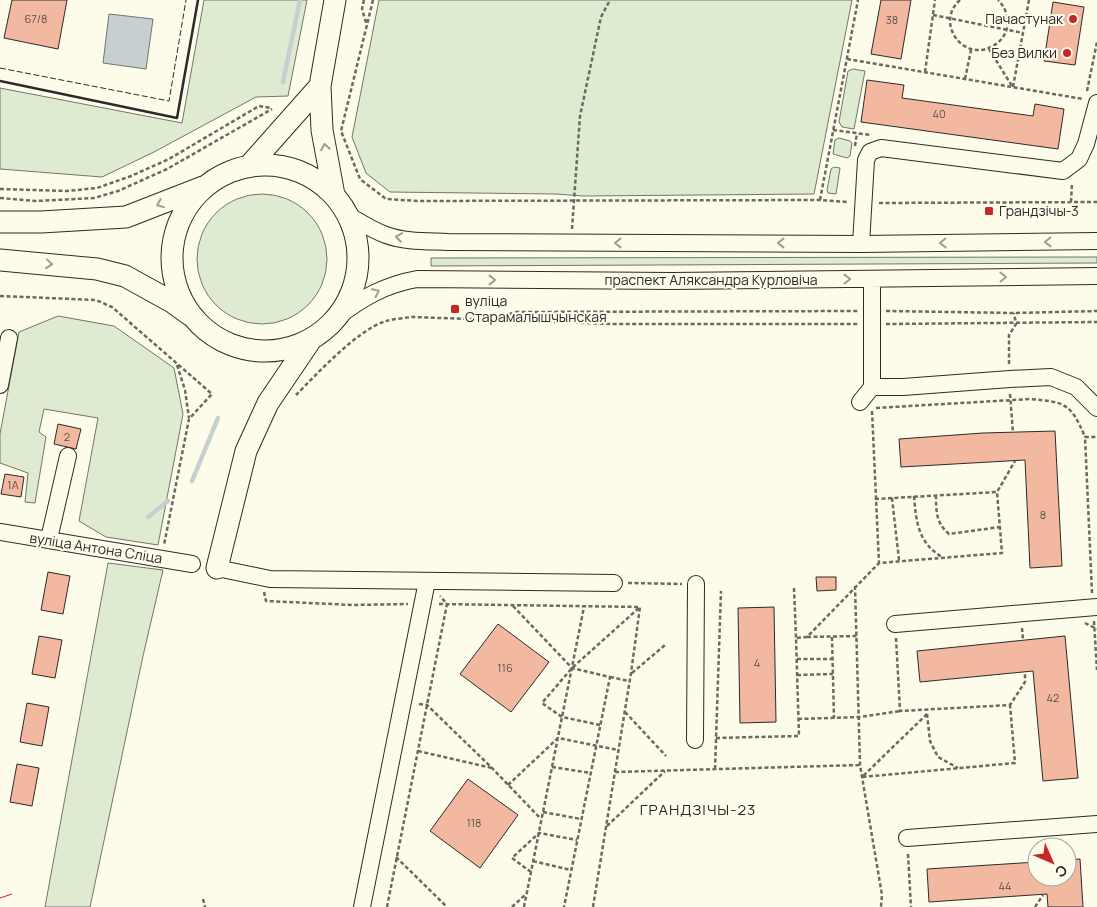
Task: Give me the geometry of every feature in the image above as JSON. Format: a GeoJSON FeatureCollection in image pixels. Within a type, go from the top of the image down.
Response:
{"type":"FeatureCollection","features":[{"type":"Feature","properties":{"kind":"main road"},"geometry":{"type":"LineString","coordinates":[[334,195],[323,137],[320,86],[335,0]]}},
{"type":"Feature","properties":{"kind":"main road"},"geometry":{"type":"LineString","coordinates":[[249,166],[320,86]]}},
{"type":"Feature","properties":{"kind":"main road"},"geometry":{"type":"LineString","coordinates":[[0,222],[41,222],[126,217],[205,186],[226,173],[249,166],[269,165],[288,167],[313,178],[334,195],[348,215],[357,245],[358,266],[351,293],[336,318],[323,330],[312,338],[286,348],[262,350],[240,347],[210,333],[194,318],[172,302],[124,276],[97,269],[0,260]]}},
{"type":"Feature","properties":{"kind":"main road"},"geometry":{"type":"LineString","coordinates":[[194,318],[180,295],[174,277],[172,251],[176,232],[183,214],[205,186]]}},
{"type":"Feature","properties":{"kind":"main road"},"geometry":{"type":"LineString","coordinates":[[217,568],[246,451],[268,403],[312,338]]}},
{"type":"Feature","properties":{"kind":"street"},"geometry":{"type":"LineString","coordinates":[[861,244],[866,160],[870,152],[881,148],[1063,171],[1079,159],[1086,144],[1088,103]]}},
{"type":"Feature","properties":{"kind":"street"},"geometry":{"type":"LineString","coordinates":[[348,215],[365,226],[387,236],[448,242],[861,244],[1097,241]]}},
{"type":"Feature","properties":{"kind":"street","name":"праспект Аляксандра Курловіча"},"geometry":{"type":"LineString","coordinates":[[336,318],[360,300],[380,289],[417,279],[672,281],[1097,276]]}},
{"type":"Feature","properties":{"kind":"street"},"geometry":{"type":"LineString","coordinates":[[860,402],[872,387],[872,279]]}},
{"type":"Feature","properties":{"kind":"street"},"geometry":{"type":"LineString","coordinates":[[0,385],[9,338]]}},
{"type":"Feature","properties":{"kind":"street"},"geometry":{"type":"LineString","coordinates":[[872,387],[1051,377],[1076,387],[1097,408]]}},
{"type":"Feature","properties":{"kind":"street"},"geometry":{"type":"LineString","coordinates":[[49,539],[68,456]]}},
{"type":"Feature","properties":{"kind":"street","name":"вуліца Антона Сліца"},"geometry":{"type":"LineString","coordinates":[[0,532],[192,564]]}},
{"type":"Feature","properties":{"kind":"street"},"geometry":{"type":"LineString","coordinates":[[217,568],[270,579],[614,583]]}},
{"type":"Feature","properties":{"kind":"street"},"geometry":{"type":"LineString","coordinates":[[362,907],[428,581]]}},
{"type":"Feature","properties":{"kind":"street"},"geometry":{"type":"LineString","coordinates":[[695,740],[696,584]]}},
{"type":"Feature","properties":{"kind":"street"},"geometry":{"type":"LineString","coordinates":[[895,624],[1097,608]]}},
{"type":"Feature","properties":{"kind":"street"},"geometry":{"type":"LineString","coordinates":[[906,838],[1097,824]]}},
{"type":"Feature","properties":{"kind":"path"},"geometry":{"type":"LineString","coordinates":[[364,0],[362,9],[367,28]]}},
{"type":"Feature","properties":{"kind":"path"},"geometry":{"type":"LineString","coordinates":[[373,0],[342,131],[360,179],[386,199],[420,201],[820,200],[863,203],[1097,202]]}},
{"type":"Feature","properties":{"kind":"path"},"geometry":{"type":"LineString","coordinates":[[571,243],[580,116],[601,17],[610,0]]}},
{"type":"Feature","properties":{"kind":"path"},"geometry":{"type":"LineString","coordinates":[[820,200],[858,0]]}},
{"type":"Feature","properties":{"kind":"path"},"geometry":{"type":"LineString","coordinates":[[925,72],[935,0]]}},
{"type":"Feature","properties":{"kind":"path"},"geometry":{"type":"LineString","coordinates":[[960,0],[952,10],[950,18],[951,30],[955,38],[962,45],[971,50],[980,51],[998,44],[1007,30],[1008,19],[1006,10],[1000,1]]}},
{"type":"Feature","properties":{"kind":"path"},"geometry":{"type":"LineString","coordinates":[[1013,87],[1030,0]]}},
{"type":"Feature","properties":{"kind":"path"},"geometry":{"type":"LineString","coordinates":[[933,15],[1023,33]]}},
{"type":"Feature","properties":{"kind":"path"},"geometry":{"type":"LineString","coordinates":[[847,59],[1013,87],[1088,103],[1097,42]]}},
{"type":"Feature","properties":{"kind":"path"},"geometry":{"type":"LineString","coordinates":[[989,49],[1013,87]]}},
{"type":"Feature","properties":{"kind":"path"},"geometry":{"type":"LineString","coordinates":[[966,79],[971,50]]}},
{"type":"Feature","properties":{"kind":"path"},"geometry":{"type":"LineString","coordinates":[[0,189],[67,191],[97,188],[170,159],[259,106],[272,109],[167,169],[118,191],[94,198],[36,201],[0,198]]}},
{"type":"Feature","properties":{"kind":"path"},"geometry":{"type":"LineString","coordinates":[[833,130],[876,135]]}},
{"type":"Feature","properties":{"kind":"path"},"geometry":{"type":"LineString","coordinates":[[0,296],[96,300],[112,307],[212,394],[189,418]]}},
{"type":"Feature","properties":{"kind":"path"},"geometry":{"type":"LineString","coordinates":[[292,400],[344,347],[384,322],[412,317],[612,324],[1097,311]]}},
{"type":"Feature","properties":{"kind":"path"},"geometry":{"type":"LineString","coordinates":[[496,320],[516,312],[872,318],[1016,324],[1097,322]]}},
{"type":"Feature","properties":{"kind":"path"},"geometry":{"type":"LineString","coordinates":[[1013,433],[1010,401],[1009,335],[1016,324],[1014,313]]}},
{"type":"Feature","properties":{"kind":"path"},"geometry":{"type":"LineString","coordinates":[[161,558],[189,418],[185,390],[177,363]]}},
{"type":"Feature","properties":{"kind":"path"},"geometry":{"type":"LineString","coordinates":[[878,562],[872,408],[1030,399],[1050,401],[1067,406],[1077,418],[1085,437],[1090,577]]}},
{"type":"Feature","properties":{"kind":"path"},"geometry":{"type":"LineString","coordinates":[[1085,437],[1097,437]]}},
{"type":"Feature","properties":{"kind":"path"},"geometry":{"type":"LineString","coordinates":[[807,637],[878,562],[1002,553],[997,492],[1015,460]]}},
{"type":"Feature","properties":{"kind":"path"},"geometry":{"type":"LineString","coordinates":[[875,499],[997,492]]}},
{"type":"Feature","properties":{"kind":"path"},"geometry":{"type":"LineString","coordinates":[[936,495],[936,514],[941,527],[949,534],[1000,527]]}},
{"type":"Feature","properties":{"kind":"path"},"geometry":{"type":"LineString","coordinates":[[914,496],[919,533],[927,545],[943,557]]}},
{"type":"Feature","properties":{"kind":"path"},"geometry":{"type":"LineString","coordinates":[[892,498],[899,560]]}},
{"type":"Feature","properties":{"kind":"path"},"geometry":{"type":"LineString","coordinates":[[614,583],[696,584]]}},
{"type":"Feature","properties":{"kind":"path"},"geometry":{"type":"LineString","coordinates":[[855,586],[860,765],[882,895],[881,907]]}},
{"type":"Feature","properties":{"kind":"path"},"geometry":{"type":"LineString","coordinates":[[716,738],[799,736],[794,588]]}},
{"type":"Feature","properties":{"kind":"path"},"geometry":{"type":"LineString","coordinates":[[715,769],[721,591]]}},
{"type":"Feature","properties":{"kind":"path"},"geometry":{"type":"LineString","coordinates":[[266,602],[353,605],[447,604],[640,607]]}},
{"type":"Feature","properties":{"kind":"path"},"geometry":{"type":"LineString","coordinates":[[387,907],[447,604]]}},
{"type":"Feature","properties":{"kind":"path"},"geometry":{"type":"LineString","coordinates":[[512,605],[572,668],[629,681]]}},
{"type":"Feature","properties":{"kind":"path"},"geometry":{"type":"LineString","coordinates":[[524,907],[584,606]]}},
{"type":"Feature","properties":{"kind":"path"},"geometry":{"type":"LineString","coordinates":[[600,725],[562,717],[542,703],[572,668],[640,607]]}},
{"type":"Feature","properties":{"kind":"path"},"geometry":{"type":"LineString","coordinates":[[593,907],[640,607]]}},
{"type":"Feature","properties":{"kind":"path"},"geometry":{"type":"LineString","coordinates":[[895,624],[900,711]]}},
{"type":"Feature","properties":{"kind":"path"},"geometry":{"type":"LineString","coordinates":[[1097,628],[1095,629],[1097,670]]}},
{"type":"Feature","properties":{"kind":"path"},"geometry":{"type":"LineString","coordinates":[[796,638],[857,636]]}},
{"type":"Feature","properties":{"kind":"path"},"geometry":{"type":"LineString","coordinates":[[832,637],[834,718]]}},
{"type":"Feature","properties":{"kind":"path"},"geometry":{"type":"LineString","coordinates":[[631,674],[665,645]]}},
{"type":"Feature","properties":{"kind":"path"},"geometry":{"type":"LineString","coordinates":[[797,659],[832,659]]}},
{"type":"Feature","properties":{"kind":"path"},"geometry":{"type":"LineString","coordinates":[[862,777],[1015,763],[1010,704],[1025,682],[1025,672]]}},
{"type":"Feature","properties":{"kind":"path"},"geometry":{"type":"LineString","coordinates":[[797,675],[833,674]]}},
{"type":"Feature","properties":{"kind":"path"},"geometry":{"type":"LineString","coordinates":[[564,907],[610,677]]}},
{"type":"Feature","properties":{"kind":"path"},"geometry":{"type":"LineString","coordinates":[[403,702],[427,705],[541,819]]}},
{"type":"Feature","properties":{"kind":"path"},"geometry":{"type":"LineString","coordinates":[[798,719],[860,717],[900,711],[1010,704]]}},
{"type":"Feature","properties":{"kind":"path"},"geometry":{"type":"LineString","coordinates":[[926,709],[930,741],[938,757],[959,768]]}},
{"type":"Feature","properties":{"kind":"path"},"geometry":{"type":"LineString","coordinates":[[625,712],[666,756]]}},
{"type":"Feature","properties":{"kind":"path"},"geometry":{"type":"LineString","coordinates":[[862,777],[927,714]]}},
{"type":"Feature","properties":{"kind":"path"},"geometry":{"type":"LineString","coordinates":[[558,738],[596,744],[618,750]]}},
{"type":"Feature","properties":{"kind":"path"},"geometry":{"type":"LineString","coordinates":[[508,785],[558,738]]}},
{"type":"Feature","properties":{"kind":"path"},"geometry":{"type":"LineString","coordinates":[[418,751],[492,768]]}},
{"type":"Feature","properties":{"kind":"path"},"geometry":{"type":"LineString","coordinates":[[615,772],[860,765]]}},
{"type":"Feature","properties":{"kind":"path"},"geometry":{"type":"LineString","coordinates":[[552,766],[590,772]]}},
{"type":"Feature","properties":{"kind":"path"},"geometry":{"type":"LineString","coordinates":[[606,826],[666,770]]}},
{"type":"Feature","properties":{"kind":"path"},"geometry":{"type":"LineString","coordinates":[[543,812],[581,819]]}},
{"type":"Feature","properties":{"kind":"path"},"geometry":{"type":"LineString","coordinates":[[539,833],[577,840]]}},
{"type":"Feature","properties":{"kind":"path"},"geometry":{"type":"LineString","coordinates":[[531,872],[512,858],[539,833]]}},
{"type":"Feature","properties":{"kind":"path"},"geometry":{"type":"LineString","coordinates":[[906,838],[911,907]]}},
{"type":"Feature","properties":{"kind":"path"},"geometry":{"type":"LineString","coordinates":[[396,857],[446,907]]}},
{"type":"Feature","properties":{"kind":"path"},"geometry":{"type":"LineString","coordinates":[[533,862],[571,870]]}},
{"type":"Feature","properties":{"kind":"path"},"geometry":{"type":"LineString","coordinates":[[512,907],[526,894]]}},
{"type":"Feature","properties":{"kind":"path"},"geometry":{"type":"LineString","coordinates":[[1035,907],[1042,895]]}},
{"type":"Feature","properties":{"kind":"path"},"geometry":{"type":"LineString","coordinates":[[203,899],[205,907]]}},
{"type":"Feature","properties":{"kind":"green space"},"geometry":{"type":"Polygon","coordinates":[[[204,0],[307,0],[288,96],[256,97],[154,152],[102,177],[0,169],[0,88],[182,123],[204,0]]]}},
{"type":"Feature","properties":{"kind":"green space"},"geometry":{"type":"Polygon","coordinates":[[[379,0],[852,0],[814,194],[583,196],[390,192],[366,173],[352,137],[379,0]]]}},
{"type":"Feature","properties":{"kind":"green space"},"geometry":{"type":"Polygon","coordinates":[[[853,69],[865,71],[854,129],[842,127],[839,122],[848,71],[853,69]]]}},
{"type":"Feature","properties":{"kind":"green space"},"geometry":{"type":"Polygon","coordinates":[[[839,138],[852,143],[850,156],[847,158],[833,154],[835,140],[839,138]]]}},
{"type":"Feature","properties":{"kind":"green space"},"geometry":{"type":"Polygon","coordinates":[[[834,167],[840,168],[836,194],[828,193],[827,190],[831,169],[834,167]]]}},
{"type":"Feature","properties":{"kind":"green space"},"geometry":{"type":"Polygon","coordinates":[[[262,194],[287,199],[308,213],[322,234],[327,259],[322,284],[308,305],[287,319],[262,324],[237,319],[216,305],[202,284],[197,259],[202,234],[216,213],[237,199],[262,194]]]}},
{"type":"Feature","properties":{"kind":"green space"},"geometry":{"type":"Polygon","coordinates":[[[1097,257],[1097,263],[431,266],[431,258],[1097,257]]]}},
{"type":"Feature","properties":{"kind":"green space"},"geometry":{"type":"Polygon","coordinates":[[[58,316],[114,326],[174,368],[183,414],[158,545],[106,537],[79,521],[98,418],[44,409],[39,432],[46,437],[35,503],[25,502],[28,473],[0,463],[0,434],[19,332],[58,316]]]}},
{"type":"Feature","properties":{"kind":"green space"},"geometry":{"type":"Polygon","coordinates":[[[108,563],[163,570],[90,907],[45,907],[108,563]]]}},
{"type":"Feature","properties":{"kind":"shaded area"},"geometry":{"type":"Polygon","coordinates":[[[109,14],[153,19],[146,69],[103,63],[109,14]]]}},
{"type":"Feature","properties":{"kind":"building"},"geometry":{"type":"Polygon","coordinates":[[[12,0],[67,0],[58,49],[4,38],[12,0]]]}},
{"type":"Feature","properties":{"kind":"building"},"geometry":{"type":"Polygon","coordinates":[[[881,0],[911,0],[901,59],[871,54],[881,0]]]}},
{"type":"Feature","properties":{"kind":"building"},"geometry":{"type":"Polygon","coordinates":[[[1053,2],[1084,7],[1075,65],[1044,61],[1053,2]]]}},
{"type":"Feature","properties":{"kind":"building"},"geometry":{"type":"Polygon","coordinates":[[[867,80],[904,85],[902,98],[1033,116],[1035,104],[1064,109],[1058,149],[861,122],[867,80]]]}},
{"type":"Feature","properties":{"kind":"building"},"geometry":{"type":"Polygon","coordinates":[[[58,424],[81,429],[76,449],[54,444],[58,424]]]}},
{"type":"Feature","properties":{"kind":"building"},"geometry":{"type":"Polygon","coordinates":[[[1055,431],[1062,566],[1030,568],[1025,460],[901,467],[899,439],[983,433],[1055,431]]]}},
{"type":"Feature","properties":{"kind":"building"},"geometry":{"type":"Polygon","coordinates":[[[5,474],[24,477],[21,497],[1,494],[5,474]]]}},
{"type":"Feature","properties":{"kind":"building"},"geometry":{"type":"Polygon","coordinates":[[[48,572],[70,576],[63,614],[41,610],[48,572]]]}},
{"type":"Feature","properties":{"kind":"building"},"geometry":{"type":"Polygon","coordinates":[[[816,577],[836,577],[836,590],[817,591],[816,577]]]}},
{"type":"Feature","properties":{"kind":"building"},"geometry":{"type":"Polygon","coordinates":[[[774,607],[776,722],[740,723],[738,608],[774,607]]]}},
{"type":"Feature","properties":{"kind":"building"},"geometry":{"type":"Polygon","coordinates":[[[498,624],[549,662],[511,712],[460,674],[498,624]]]}},
{"type":"Feature","properties":{"kind":"building"},"geometry":{"type":"Polygon","coordinates":[[[39,636],[62,640],[55,678],[32,674],[39,636]]]}},
{"type":"Feature","properties":{"kind":"building"},"geometry":{"type":"Polygon","coordinates":[[[1065,636],[1078,778],[1043,781],[1033,671],[920,682],[917,651],[1065,636]]]}},
{"type":"Feature","properties":{"kind":"building"},"geometry":{"type":"Polygon","coordinates":[[[27,703],[49,707],[42,746],[20,742],[27,703]]]}},
{"type":"Feature","properties":{"kind":"building"},"geometry":{"type":"Polygon","coordinates":[[[17,764],[39,768],[32,806],[10,802],[17,764]]]}},
{"type":"Feature","properties":{"kind":"building"},"geometry":{"type":"Polygon","coordinates":[[[468,779],[518,815],[480,868],[430,831],[468,779]]]}},
{"type":"Feature","properties":{"kind":"building"},"geometry":{"type":"Polygon","coordinates":[[[1077,859],[1080,859],[1083,907],[1048,907],[1047,894],[929,902],[927,869],[1027,863],[1027,887],[1077,887],[1077,859]]]}},
{"type":"Feature","properties":{"kind":"waterway"},"geometry":{"type":"LineString","coordinates":[[283,82],[300,0]]}},
{"type":"Feature","properties":{"kind":"waterway"},"geometry":{"type":"LineString","coordinates":[[192,481],[218,418]]}},
{"type":"Feature","properties":{"kind":"waterway"},"geometry":{"type":"LineString","coordinates":[[148,517],[168,501]]}},
{"type":"Feature","properties":{"kind":"fence"},"geometry":{"type":"LineString","coordinates":[[0,68],[169,101],[186,0]]}},
{"type":"Feature","properties":{"kind":"wall"},"geometry":{"type":"LineString","coordinates":[[0,81],[177,118],[198,0]]}},
{"type":"Feature","properties":{"kind":"power"},"geometry":{"type":"LineString","coordinates":[[0,898],[12,894]]}},
{"type":"Feature","properties":{"kind":"place","name":"Пачастунак"},"geometry":{"type":"Point","coordinates":[1073,19]}},
{"type":"Feature","properties":{"kind":"place","name":"Без Вилки"},"geometry":{"type":"Point","coordinates":[1067,53]}},
{"type":"Feature","properties":{"kind":"place","name":"Грандзічы-3"},"geometry":{"type":"Point","coordinates":[989,211]}},
{"type":"Feature","properties":{"kind":"place","name":"вуліца Старамалышчынская"},"geometry":{"type":"Point","coordinates":[455,309]}},
{"type":"Feature","properties":{"kind":"district","name":"ГРАНДЗІЧЫ-23"},"geometry":{"type":"Point","coordinates":[698,810]}}]}
